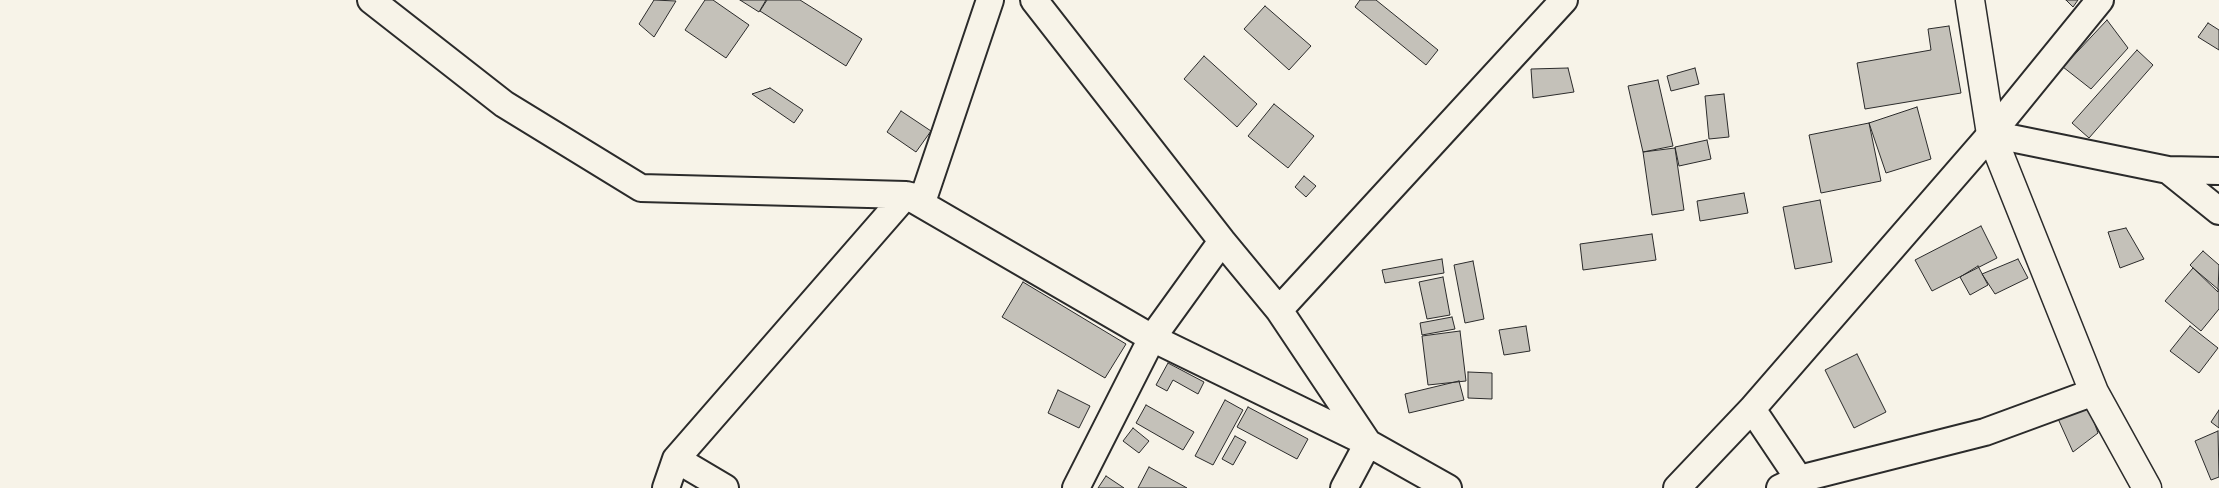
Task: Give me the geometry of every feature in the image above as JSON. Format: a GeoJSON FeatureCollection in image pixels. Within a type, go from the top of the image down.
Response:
{"type":"FeatureCollection","features":[{"type":"Feature","properties":{"kind":"street"},"geometry":{"type":"LineString","coordinates":[[370,0],[394,9],[504,104],[641,188],[906,195],[923,199],[990,0]]}},
{"type":"Feature","properties":{"kind":"street"},"geometry":{"type":"LineString","coordinates":[[1034,0],[1222,241],[1279,310],[1368,443]]}},
{"type":"Feature","properties":{"kind":"street"},"geometry":{"type":"LineString","coordinates":[[1279,310],[1564,0]]}},
{"type":"Feature","properties":{"kind":"street"},"geometry":{"type":"LineString","coordinates":[[1970,0],[1991,134],[2094,392],[2147,488]]}},
{"type":"Feature","properties":{"kind":"street"},"geometry":{"type":"LineString","coordinates":[[1677,488],[1752,409],[1991,134],[2100,0]]}},
{"type":"Feature","properties":{"kind":"street"},"geometry":{"type":"LineString","coordinates":[[1991,134],[2168,170],[2219,171]]}},
{"type":"Feature","properties":{"kind":"street"},"geometry":{"type":"LineString","coordinates":[[2168,170],[2219,211]]}},
{"type":"Feature","properties":{"kind":"street"},"geometry":{"type":"LineString","coordinates":[[906,195],[1152,338],[1368,443],[1448,488]]}},
{"type":"Feature","properties":{"kind":"street"},"geometry":{"type":"LineString","coordinates":[[666,488],[676,459],[906,195]]}},
{"type":"Feature","properties":{"kind":"street"},"geometry":{"type":"LineString","coordinates":[[1076,488],[1152,338],[1222,241]]}},
{"type":"Feature","properties":{"kind":"street"},"geometry":{"type":"LineString","coordinates":[[1752,409],[1793,485],[1985,432],[2094,392]]}},
{"type":"Feature","properties":{"kind":"street"},"geometry":{"type":"LineString","coordinates":[[1344,488],[1368,443]]}},
{"type":"Feature","properties":{"kind":"street"},"geometry":{"type":"LineString","coordinates":[[676,459],[725,488]]}},
{"type":"Feature","properties":{"kind":"building"},"geometry":{"type":"Polygon","coordinates":[[[654,0],[676,1],[654,37],[639,24],[654,0]]]}},
{"type":"Feature","properties":{"kind":"building"},"geometry":{"type":"Polygon","coordinates":[[[705,0],[713,0],[749,25],[726,58],[685,30],[705,0]]]}},
{"type":"Feature","properties":{"kind":"building"},"geometry":{"type":"Polygon","coordinates":[[[740,0],[766,0],[759,12],[740,0]]]}},
{"type":"Feature","properties":{"kind":"building"},"geometry":{"type":"Polygon","coordinates":[[[767,0],[800,0],[862,39],[846,66],[760,11],[767,0]]]}},
{"type":"Feature","properties":{"kind":"building"},"geometry":{"type":"Polygon","coordinates":[[[1360,0],[1376,0],[1438,50],[1426,65],[1355,7],[1360,0]]]}},
{"type":"Feature","properties":{"kind":"building"},"geometry":{"type":"Polygon","coordinates":[[[2066,0],[2078,0],[2073,7],[2066,0]]]}},
{"type":"Feature","properties":{"kind":"building"},"geometry":{"type":"Polygon","coordinates":[[[1265,6],[1311,46],[1289,70],[1244,29],[1265,6]]]}},
{"type":"Feature","properties":{"kind":"building"},"geometry":{"type":"Polygon","coordinates":[[[2107,20],[2128,48],[2091,89],[2063,67],[2107,20]]]}},
{"type":"Feature","properties":{"kind":"building"},"geometry":{"type":"Polygon","coordinates":[[[2208,23],[2219,30],[2219,50],[2198,37],[2208,23]]]}},
{"type":"Feature","properties":{"kind":"building"},"geometry":{"type":"Polygon","coordinates":[[[1949,26],[1961,93],[1865,109],[1857,63],[1931,50],[1928,29],[1949,26]]]}},
{"type":"Feature","properties":{"kind":"building"},"geometry":{"type":"Polygon","coordinates":[[[2137,50],[2153,65],[2089,138],[2072,123],[2137,50]]]}},
{"type":"Feature","properties":{"kind":"building"},"geometry":{"type":"Polygon","coordinates":[[[1204,56],[1257,104],[1237,127],[1184,79],[1204,56]]]}},
{"type":"Feature","properties":{"kind":"building"},"geometry":{"type":"Polygon","coordinates":[[[1568,68],[1574,92],[1533,98],[1531,69],[1568,68]]]}},
{"type":"Feature","properties":{"kind":"building"},"geometry":{"type":"Polygon","coordinates":[[[1695,68],[1699,84],[1671,91],[1667,76],[1695,68]]]}},
{"type":"Feature","properties":{"kind":"building"},"geometry":{"type":"Polygon","coordinates":[[[1658,80],[1673,146],[1643,152],[1628,86],[1658,80]]]}},
{"type":"Feature","properties":{"kind":"building"},"geometry":{"type":"Polygon","coordinates":[[[770,88],[803,110],[794,123],[752,94],[770,88]]]}},
{"type":"Feature","properties":{"kind":"building"},"geometry":{"type":"Polygon","coordinates":[[[1724,94],[1729,137],[1709,139],[1705,96],[1724,94]]]}},
{"type":"Feature","properties":{"kind":"building"},"geometry":{"type":"Polygon","coordinates":[[[1274,104],[1314,136],[1288,168],[1248,136],[1274,104]]]}},
{"type":"Feature","properties":{"kind":"building"},"geometry":{"type":"Polygon","coordinates":[[[1917,107],[1931,159],[1886,173],[1869,123],[1917,107]]]}},
{"type":"Feature","properties":{"kind":"building"},"geometry":{"type":"Polygon","coordinates":[[[901,111],[931,131],[916,152],[887,132],[901,111]]]}},
{"type":"Feature","properties":{"kind":"building"},"geometry":{"type":"Polygon","coordinates":[[[1869,123],[1881,181],[1821,193],[1809,135],[1869,123]]]}},
{"type":"Feature","properties":{"kind":"building"},"geometry":{"type":"Polygon","coordinates":[[[1707,140],[1711,159],[1679,166],[1675,147],[1707,140]]]}},
{"type":"Feature","properties":{"kind":"building"},"geometry":{"type":"Polygon","coordinates":[[[1675,148],[1684,210],[1652,215],[1643,152],[1675,148]]]}},
{"type":"Feature","properties":{"kind":"building"},"geometry":{"type":"Polygon","coordinates":[[[1304,176],[1316,186],[1306,197],[1295,187],[1304,176]]]}},
{"type":"Feature","properties":{"kind":"building"},"geometry":{"type":"Polygon","coordinates":[[[1744,193],[1748,213],[1700,221],[1697,201],[1744,193]]]}},
{"type":"Feature","properties":{"kind":"building"},"geometry":{"type":"Polygon","coordinates":[[[1820,200],[1832,262],[1795,269],[1783,207],[1820,200]]]}},
{"type":"Feature","properties":{"kind":"building"},"geometry":{"type":"Polygon","coordinates":[[[1981,226],[1997,258],[1932,291],[1915,260],[1981,226]]]}},
{"type":"Feature","properties":{"kind":"building"},"geometry":{"type":"Polygon","coordinates":[[[2126,228],[2144,259],[2120,268],[2108,232],[2126,228]]]}},
{"type":"Feature","properties":{"kind":"building"},"geometry":{"type":"Polygon","coordinates":[[[1652,234],[1656,260],[1583,270],[1580,244],[1652,234]]]}},
{"type":"Feature","properties":{"kind":"building"},"geometry":{"type":"Polygon","coordinates":[[[2203,251],[2219,265],[2218,292],[2190,265],[2203,251]]]}},
{"type":"Feature","properties":{"kind":"building"},"geometry":{"type":"Polygon","coordinates":[[[1442,259],[1444,273],[1385,283],[1382,270],[1442,259]]]}},
{"type":"Feature","properties":{"kind":"building"},"geometry":{"type":"Polygon","coordinates":[[[2018,259],[2028,278],[1995,294],[1982,274],[2018,259]]]}},
{"type":"Feature","properties":{"kind":"building"},"geometry":{"type":"Polygon","coordinates":[[[1473,261],[1484,319],[1465,323],[1454,265],[1473,261]]]}},
{"type":"Feature","properties":{"kind":"building"},"geometry":{"type":"Polygon","coordinates":[[[1978,266],[1988,285],[1970,295],[1960,277],[1978,266]]]}},
{"type":"Feature","properties":{"kind":"building"},"geometry":{"type":"Polygon","coordinates":[[[2193,268],[2219,290],[2219,309],[2201,331],[2165,301],[2193,268]]]}},
{"type":"Feature","properties":{"kind":"building"},"geometry":{"type":"Polygon","coordinates":[[[1443,277],[1450,315],[1427,319],[1419,282],[1443,277]]]}},
{"type":"Feature","properties":{"kind":"building"},"geometry":{"type":"Polygon","coordinates":[[[1023,282],[1126,344],[1105,378],[1002,317],[1023,282]]]}},
{"type":"Feature","properties":{"kind":"building"},"geometry":{"type":"Polygon","coordinates":[[[1452,317],[1455,329],[1422,335],[1420,323],[1452,317]]]}},
{"type":"Feature","properties":{"kind":"building"},"geometry":{"type":"Polygon","coordinates":[[[1526,326],[1530,351],[1504,355],[1499,330],[1526,326]]]}},
{"type":"Feature","properties":{"kind":"building"},"geometry":{"type":"Polygon","coordinates":[[[2190,326],[2218,348],[2199,373],[2170,351],[2190,326]]]}},
{"type":"Feature","properties":{"kind":"building"},"geometry":{"type":"Polygon","coordinates":[[[1460,331],[1466,381],[1428,385],[1422,336],[1460,331]]]}},
{"type":"Feature","properties":{"kind":"building"},"geometry":{"type":"Polygon","coordinates":[[[1857,354],[1886,412],[1854,428],[1825,370],[1857,354]]]}},
{"type":"Feature","properties":{"kind":"building"},"geometry":{"type":"Polygon","coordinates":[[[1168,363],[1204,382],[1198,394],[1173,380],[1167,391],[1156,385],[1168,363]]]}},
{"type":"Feature","properties":{"kind":"building"},"geometry":{"type":"Polygon","coordinates":[[[1468,372],[1492,373],[1492,399],[1468,398],[1468,372]]]}},
{"type":"Feature","properties":{"kind":"building"},"geometry":{"type":"Polygon","coordinates":[[[1459,381],[1464,400],[1409,413],[1405,394],[1459,381]]]}},
{"type":"Feature","properties":{"kind":"building"},"geometry":{"type":"Polygon","coordinates":[[[1058,390],[1090,406],[1079,428],[1048,413],[1058,390]]]}},
{"type":"Feature","properties":{"kind":"building"},"geometry":{"type":"Polygon","coordinates":[[[1225,400],[1243,410],[1213,465],[1195,456],[1225,400]]]}},
{"type":"Feature","properties":{"kind":"building"},"geometry":{"type":"Polygon","coordinates":[[[2086,400],[2098,433],[2073,452],[2055,412],[2086,400]]]}},
{"type":"Feature","properties":{"kind":"building"},"geometry":{"type":"Polygon","coordinates":[[[1146,405],[1194,432],[1183,450],[1136,423],[1146,405]]]}},
{"type":"Feature","properties":{"kind":"building"},"geometry":{"type":"Polygon","coordinates":[[[1248,407],[1308,439],[1297,459],[1237,427],[1248,407]]]}},
{"type":"Feature","properties":{"kind":"building"},"geometry":{"type":"Polygon","coordinates":[[[2219,410],[2219,428],[2211,422],[2219,410]]]}},
{"type":"Feature","properties":{"kind":"building"},"geometry":{"type":"Polygon","coordinates":[[[1133,428],[1149,441],[1139,453],[1123,441],[1133,428]]]}},
{"type":"Feature","properties":{"kind":"building"},"geometry":{"type":"Polygon","coordinates":[[[2218,431],[2219,477],[2211,480],[2195,441],[2218,431]]]}},
{"type":"Feature","properties":{"kind":"building"},"geometry":{"type":"Polygon","coordinates":[[[1235,436],[1246,442],[1233,465],[1222,459],[1235,436]]]}},
{"type":"Feature","properties":{"kind":"building"},"geometry":{"type":"Polygon","coordinates":[[[1149,467],[1187,488],[1138,488],[1149,467]]]}},
{"type":"Feature","properties":{"kind":"building"},"geometry":{"type":"Polygon","coordinates":[[[1106,476],[1124,488],[1098,488],[1106,476]]]}}]}
